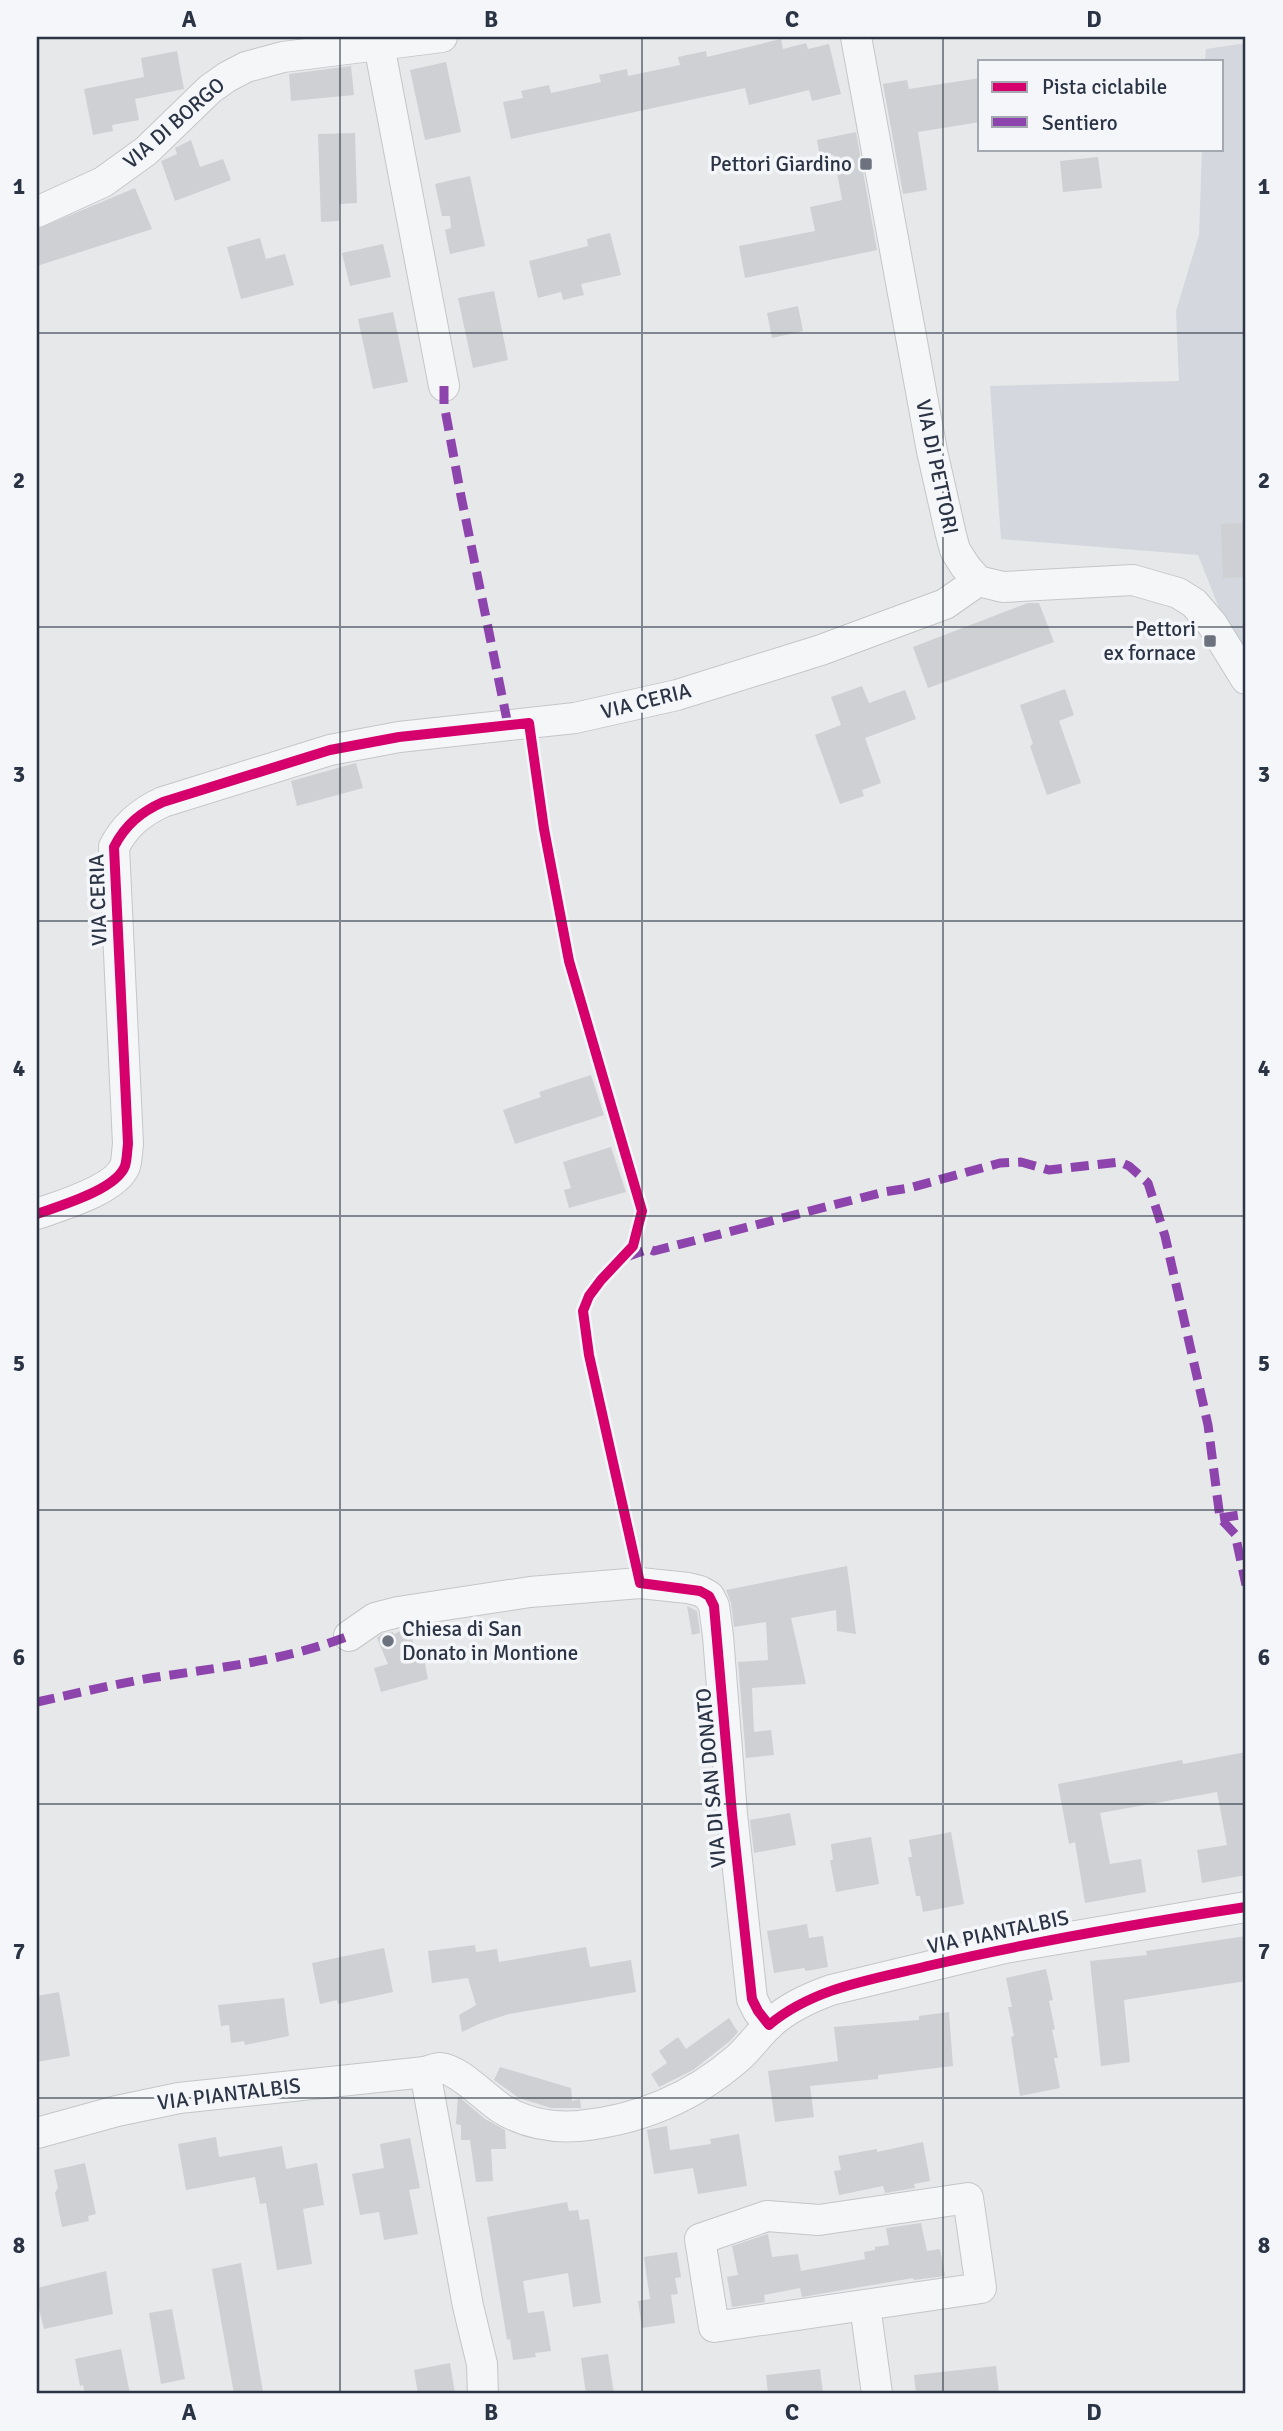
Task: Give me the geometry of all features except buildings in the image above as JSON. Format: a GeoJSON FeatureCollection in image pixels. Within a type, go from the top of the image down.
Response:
{"type":"FeatureCollection","features":[{"type":"Feature","properties":{"kind":"street","name":"VIA DI BORGO"},"geometry":{"type":"LineString","coordinates":[[37,212],[103,182],[146,151],[210,89],[227,76],[246,67],[282,57],[442,37]]}},
{"type":"Feature","properties":{"kind":"street","name":"VIA DI PETTORI"},"geometry":{"type":"LineString","coordinates":[[856,37],[940,489],[955,550],[978,581]]}},
{"type":"Feature","properties":{"kind":"street"},"geometry":{"type":"LineString","coordinates":[[379,46],[444,386]]}},
{"type":"Feature","properties":{"kind":"street"},"geometry":{"type":"LineString","coordinates":[[978,581],[1003,587],[1133,580],[1168,589],[1185,597],[1201,611],[1224,640],[1246,679]]}},
{"type":"Feature","properties":{"kind":"street","name":"VIA CERIA"},"geometry":{"type":"LineString","coordinates":[[37,1214],[94,1192],[114,1179],[124,1168],[128,1144],[114,847],[122,831],[145,810],[330,750],[399,737],[575,718],[677,695],[821,650],[946,604],[978,581]]}},
{"type":"Feature","properties":{"kind":"street","name":"VIA DI SAN DONATO"},"geometry":{"type":"LineString","coordinates":[[349,1636],[374,1618],[398,1612],[530,1592],[640,1583],[688,1588],[709,1596],[714,1606],[718,1636],[732,1814],[752,1999],[769,2025]]}},
{"type":"Feature","properties":{"kind":"street","name":"VIA PIANTALBIS"},"geometry":{"type":"LineString","coordinates":[[37,2133],[117,2111],[179,2098],[425,2072],[440,2068],[453,2073],[502,2109],[540,2124],[592,2124],[636,2116],[678,2100],[737,2058],[785,2012],[831,1990],[1059,1938],[1246,1907]]}},
{"type":"Feature","properties":{"kind":"street"},"geometry":{"type":"LineString","coordinates":[[425,2072],[468,2306],[482,2364],[483,2394]]}},
{"type":"Feature","properties":{"kind":"street"},"geometry":{"type":"LineString","coordinates":[[968,2198],[981,2288],[865,2305],[715,2327],[699,2239],[767,2216],[819,2220],[968,2198]]}},
{"type":"Feature","properties":{"kind":"street"},"geometry":{"type":"LineString","coordinates":[[865,2305],[877,2394]]}},
{"type":"Feature","properties":{"kind":"shaded area"},"geometry":{"type":"Polygon","coordinates":[[[1246,43],[1246,676],[1198,555],[1001,539],[990,386],[1179,381],[1176,311],[1199,235],[1202,150],[1224,150],[1224,60],[1205,60],[1206,49],[1246,43]]]}},
{"type":"Feature","properties":{"kind":"marked path"},"geometry":{"type":"LineString","coordinates":[[444,386],[444,404],[461,496],[508,725]]}},
{"type":"Feature","properties":{"kind":"marked path"},"geometry":{"type":"LineString","coordinates":[[626,1257],[649,1249],[654,1251],[1000,1163],[1021,1162],[1049,1170],[1120,1162],[1129,1166],[1148,1183],[1165,1236],[1208,1425],[1220,1518],[1235,1534],[1246,1585]]}},
{"type":"Feature","properties":{"kind":"marked path"},"geometry":{"type":"LineString","coordinates":[[1220,1518],[1246,1514]]}},
{"type":"Feature","properties":{"kind":"marked path"},"geometry":{"type":"LineString","coordinates":[[37,1702],[132,1681],[280,1657],[349,1636]]}},
{"type":"Feature","properties":{"kind":"cycle path"},"geometry":{"type":"LineString","coordinates":[[37,1214],[99,1190],[120,1175],[126,1164],[128,1144],[114,847],[129,826],[148,810],[163,802],[330,750],[399,737],[529,723],[544,829],[569,961],[642,1211],[633,1246],[601,1280],[589,1296],[583,1311],[589,1355],[640,1583],[700,1591],[709,1596],[714,1606],[732,1814],[752,1999],[758,2011],[769,2025],[805,2002],[867,1980],[1049,1940],[1246,1907]]}},
{"type":"Feature","properties":{"kind":"place","name":"Pettori Giardino"},"geometry":{"type":"Point","coordinates":[866,164]}},
{"type":"Feature","properties":{"kind":"place","name":"Pettori ex fornace"},"geometry":{"type":"Point","coordinates":[1210,641]}},
{"type":"Feature","properties":{"kind":"place","name":"Chiesa di San Donato in Montione"},"geometry":{"type":"Point","coordinates":[388,1641]}}]}
